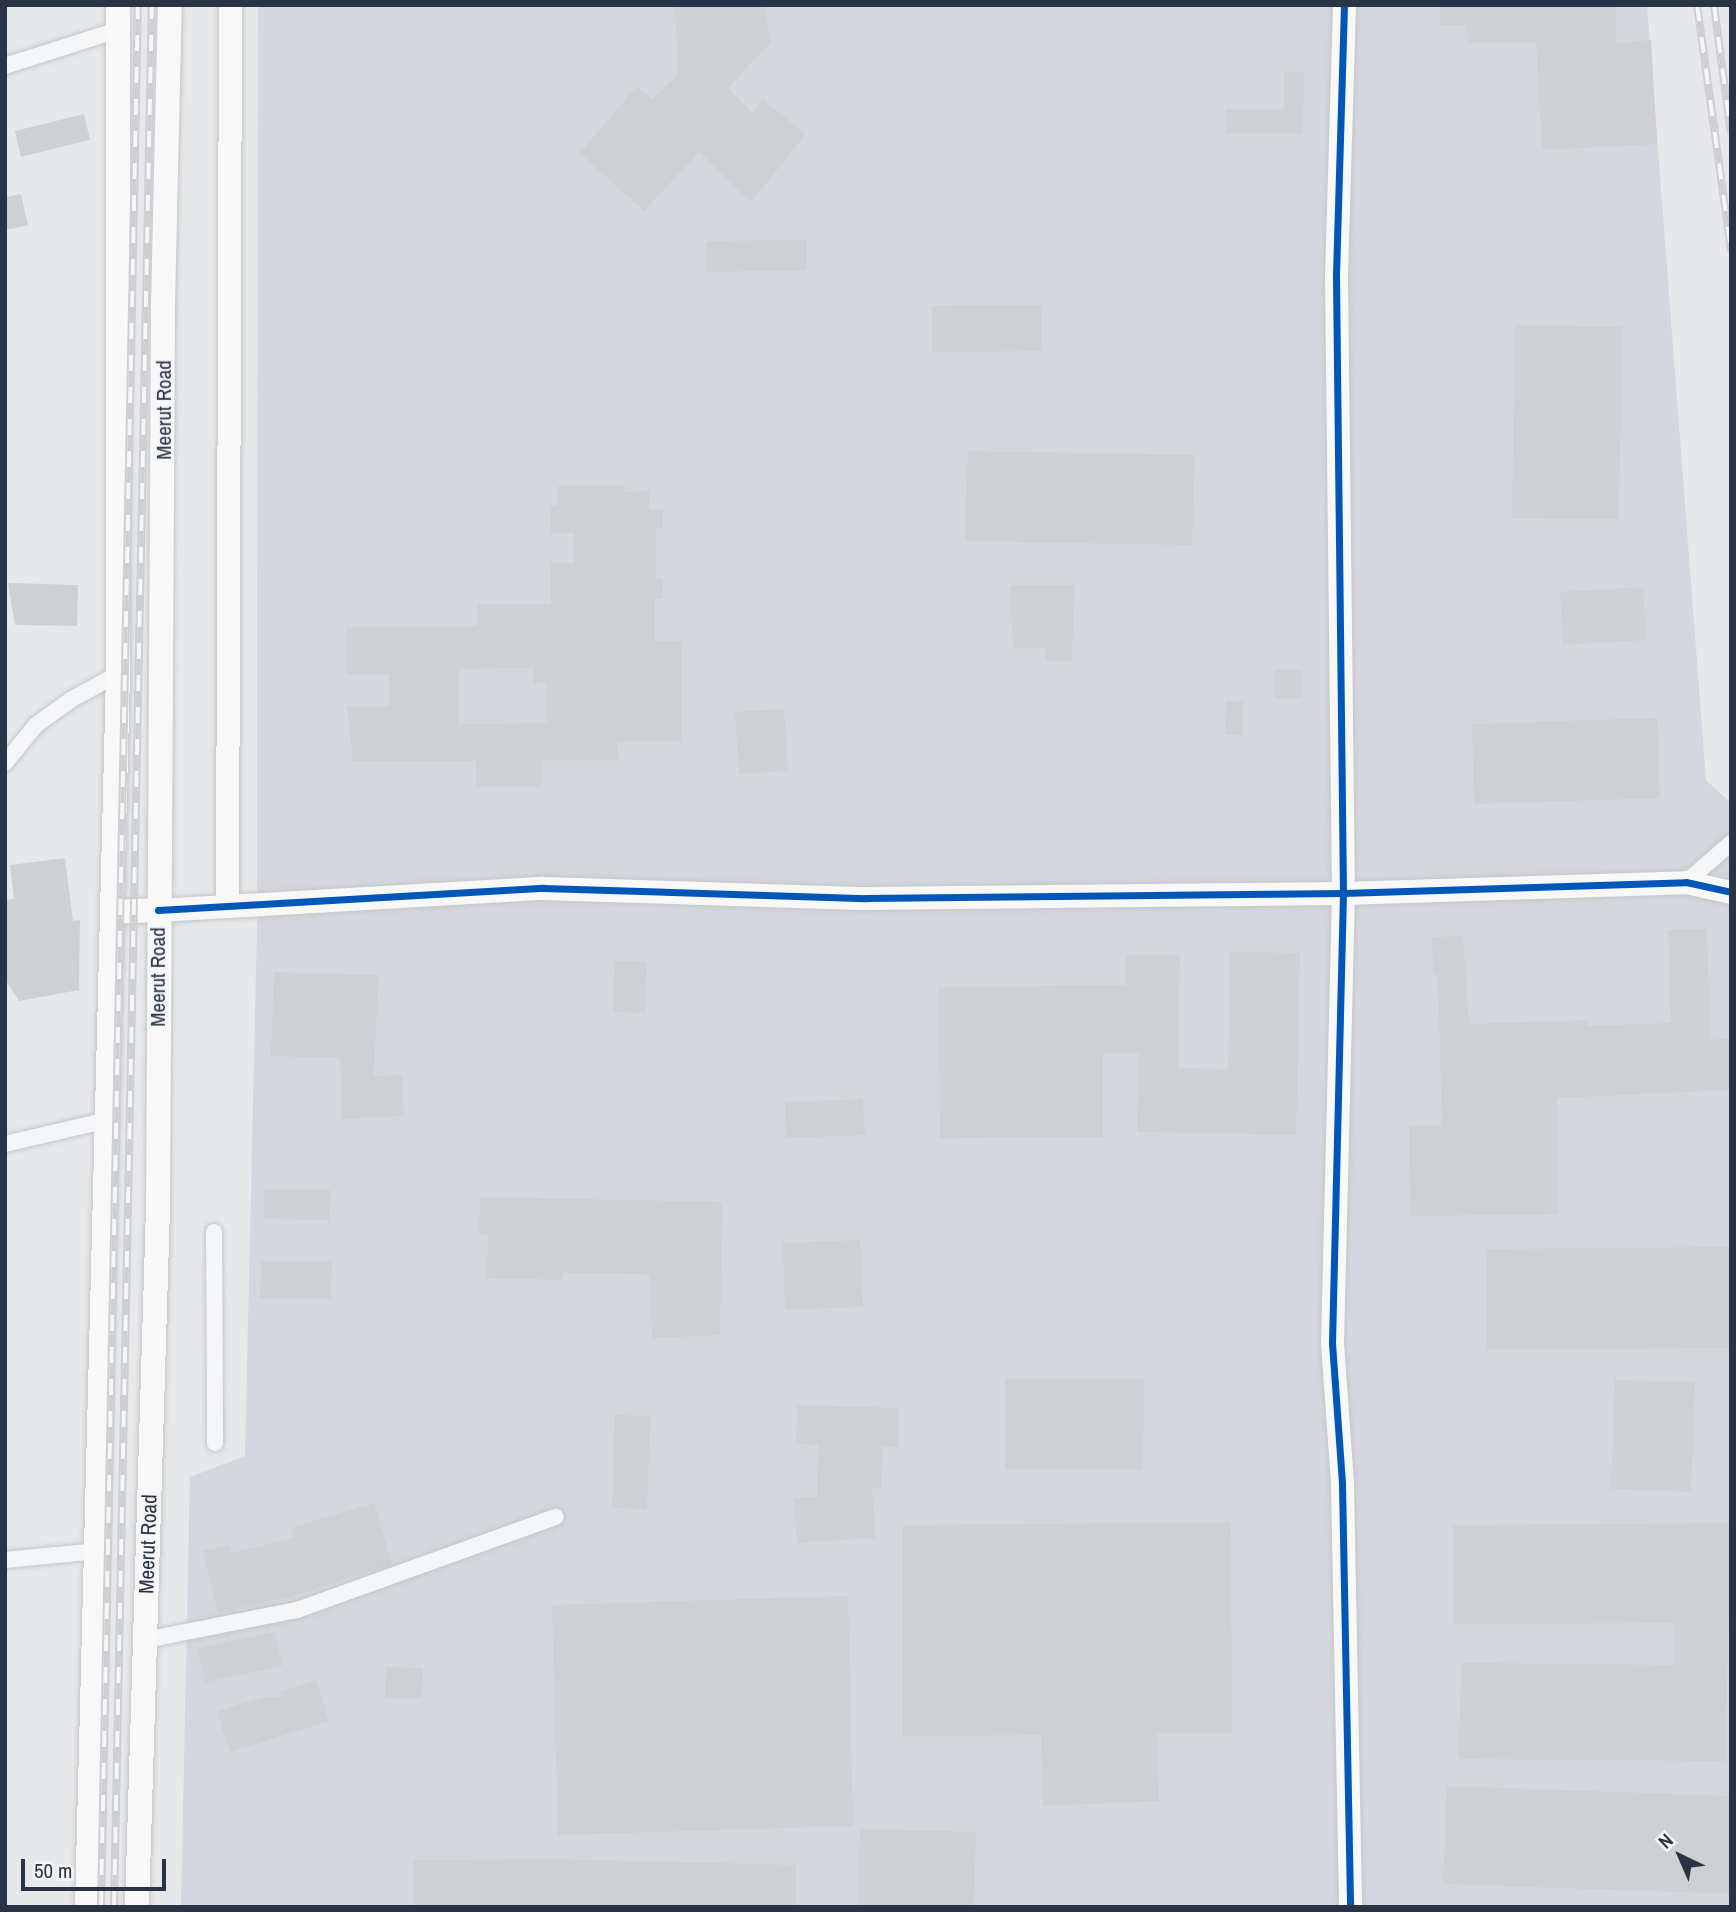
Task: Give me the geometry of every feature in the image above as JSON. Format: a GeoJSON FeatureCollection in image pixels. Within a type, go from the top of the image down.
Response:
{"type":"FeatureCollection","features":[{"type":"Feature","properties":{"kind":"main road"},"geometry":{"type":"LineString","coordinates":[[87,1907],[118,674],[118,5]]}},
{"type":"Feature","properties":{"kind":"main road","name":"Meerut Road"},"geometry":{"type":"LineString","coordinates":[[137,1907],[158,1209],[158,909],[170,5]]}},
{"type":"Feature","properties":{"kind":"main road"},"geometry":{"type":"LineString","coordinates":[[112,912],[158,909]]}},
{"type":"Feature","properties":{"kind":"street"},"geometry":{"type":"LineString","coordinates":[[228,902],[230,5]]}},
{"type":"Feature","properties":{"kind":"street"},"geometry":{"type":"LineString","coordinates":[[1343,5],[1336,277],[1343,893],[1332,1343],[1342,1484],[1350,1907]]}},
{"type":"Feature","properties":{"kind":"street"},"geometry":{"type":"LineString","coordinates":[[5,66],[118,30]]}},
{"type":"Feature","properties":{"kind":"street"},"geometry":{"type":"LineString","coordinates":[[5,763],[36,725],[72,699],[118,674]]}},
{"type":"Feature","properties":{"kind":"street"},"geometry":{"type":"LineString","coordinates":[[1686,882],[1731,844]]}},
{"type":"Feature","properties":{"kind":"street"},"geometry":{"type":"LineString","coordinates":[[158,909],[228,902],[543,888],[866,898],[1343,893],[1686,882],[1731,891]]}},
{"type":"Feature","properties":{"kind":"street"},"geometry":{"type":"LineString","coordinates":[[5,1144],[108,1121]]}},
{"type":"Feature","properties":{"kind":"street"},"geometry":{"type":"LineString","coordinates":[[214,1232],[215,1443]]}},
{"type":"Feature","properties":{"kind":"street"},"geometry":{"type":"LineString","coordinates":[[145,1640],[297,1610],[556,1517]]}},
{"type":"Feature","properties":{"kind":"street"},"geometry":{"type":"LineString","coordinates":[[5,1560],[98,1551]]}},
{"type":"Feature","properties":{"kind":"shaded area"},"geometry":{"type":"Polygon","coordinates":[[[258,5],[1647,5],[1706,780],[1731,803],[1731,1907],[181,1907],[190,1477],[245,1456],[257,926],[258,5]]]}},
{"type":"Feature","properties":{"kind":"building"},"geometry":{"type":"Polygon","coordinates":[[[675,5],[764,5],[770,43],[728,88],[753,114],[762,99],[806,134],[751,202],[699,152],[644,211],[580,153],[637,86],[652,99],[678,74],[675,5]]]}},
{"type":"Feature","properties":{"kind":"building"},"geometry":{"type":"Polygon","coordinates":[[[1440,5],[1616,5],[1616,43],[1651,40],[1657,144],[1542,150],[1536,42],[1468,43],[1467,25],[1440,25],[1440,5]]]}},
{"type":"Feature","properties":{"kind":"building"},"geometry":{"type":"Polygon","coordinates":[[[1284,72],[1304,72],[1303,134],[1226,134],[1226,109],[1284,109],[1284,72]]]}},
{"type":"Feature","properties":{"kind":"building"},"geometry":{"type":"Polygon","coordinates":[[[84,114],[90,140],[21,157],[15,131],[84,114]]]}},
{"type":"Feature","properties":{"kind":"building"},"geometry":{"type":"Polygon","coordinates":[[[21,194],[28,225],[5,230],[5,197],[21,194]]]}},
{"type":"Feature","properties":{"kind":"building"},"geometry":{"type":"Polygon","coordinates":[[[807,240],[807,270],[706,272],[706,241],[807,240]]]}},
{"type":"Feature","properties":{"kind":"building"},"geometry":{"type":"Polygon","coordinates":[[[1041,305],[1041,351],[932,352],[932,306],[1041,305]]]}},
{"type":"Feature","properties":{"kind":"building"},"geometry":{"type":"Polygon","coordinates":[[[1515,325],[1622,327],[1619,519],[1512,518],[1515,325]]]}},
{"type":"Feature","properties":{"kind":"building"},"geometry":{"type":"Polygon","coordinates":[[[968,451],[1194,455],[1192,545],[965,541],[968,451]]]}},
{"type":"Feature","properties":{"kind":"building"},"geometry":{"type":"Polygon","coordinates":[[[625,485],[625,492],[649,491],[649,509],[663,509],[663,528],[656,528],[656,579],[663,579],[663,599],[655,599],[655,641],[681,641],[681,742],[617,742],[618,760],[541,760],[541,787],[476,787],[476,761],[353,761],[347,706],[389,706],[389,674],[347,674],[347,627],[478,626],[478,604],[551,604],[551,563],[574,563],[574,533],[551,533],[551,506],[558,506],[558,486],[625,485]],[[533,668],[459,669],[459,724],[547,723],[547,683],[534,683],[533,668]]]}},
{"type":"Feature","properties":{"kind":"building"},"geometry":{"type":"Polygon","coordinates":[[[8,583],[78,585],[77,626],[15,625],[8,583]]]}},
{"type":"Feature","properties":{"kind":"building"},"geometry":{"type":"Polygon","coordinates":[[[1010,585],[1074,585],[1072,662],[1045,661],[1045,647],[1013,649],[1010,585]]]}},
{"type":"Feature","properties":{"kind":"building"},"geometry":{"type":"Polygon","coordinates":[[[1643,587],[1646,640],[1563,645],[1560,592],[1643,587]]]}},
{"type":"Feature","properties":{"kind":"building"},"geometry":{"type":"Polygon","coordinates":[[[1275,670],[1302,670],[1302,698],[1275,698],[1275,670]]]}},
{"type":"Feature","properties":{"kind":"building"},"geometry":{"type":"Polygon","coordinates":[[[1226,701],[1243,701],[1243,735],[1225,735],[1226,701]]]}},
{"type":"Feature","properties":{"kind":"building"},"geometry":{"type":"Polygon","coordinates":[[[784,709],[788,771],[739,774],[735,712],[784,709]]]}},
{"type":"Feature","properties":{"kind":"building"},"geometry":{"type":"Polygon","coordinates":[[[1657,718],[1660,798],[1474,804],[1472,724],[1657,718]]]}},
{"type":"Feature","properties":{"kind":"building"},"geometry":{"type":"Polygon","coordinates":[[[65,858],[73,921],[80,920],[79,990],[19,1001],[5,979],[5,900],[14,899],[10,865],[65,858]]]}},
{"type":"Feature","properties":{"kind":"building"},"geometry":{"type":"Polygon","coordinates":[[[1707,929],[1710,1040],[1731,1038],[1731,1090],[1557,1098],[1558,1214],[1410,1216],[1409,1126],[1442,1126],[1438,975],[1433,975],[1432,937],[1463,936],[1469,1024],[1587,1020],[1587,1026],[1671,1023],[1668,930],[1707,929]]]}},
{"type":"Feature","properties":{"kind":"building"},"geometry":{"type":"Polygon","coordinates":[[[1230,952],[1300,953],[1296,1135],[1137,1132],[1139,1054],[1103,1054],[1103,1137],[940,1138],[939,987],[1126,985],[1126,954],[1180,955],[1178,1068],[1228,1069],[1230,952]]]}},
{"type":"Feature","properties":{"kind":"building"},"geometry":{"type":"Polygon","coordinates":[[[615,961],[647,962],[645,1013],[613,1012],[615,961]]]}},
{"type":"Feature","properties":{"kind":"building"},"geometry":{"type":"Polygon","coordinates":[[[274,972],[378,975],[374,1076],[402,1075],[404,1116],[342,1119],[340,1058],[271,1056],[274,972]]]}},
{"type":"Feature","properties":{"kind":"building"},"geometry":{"type":"Polygon","coordinates":[[[863,1099],[865,1135],[786,1138],[785,1102],[863,1099]]]}},
{"type":"Feature","properties":{"kind":"building"},"geometry":{"type":"Polygon","coordinates":[[[264,1189],[330,1190],[329,1220],[264,1219],[264,1189]]]}},
{"type":"Feature","properties":{"kind":"building"},"geometry":{"type":"Polygon","coordinates":[[[480,1197],[722,1202],[720,1335],[652,1338],[650,1274],[563,1273],[563,1280],[487,1278],[488,1234],[479,1234],[480,1197]]]}},
{"type":"Feature","properties":{"kind":"building"},"geometry":{"type":"Polygon","coordinates":[[[860,1240],[863,1307],[785,1310],[783,1243],[860,1240]]]}},
{"type":"Feature","properties":{"kind":"building"},"geometry":{"type":"Polygon","coordinates":[[[1731,1247],[1731,1348],[1487,1350],[1487,1249],[1731,1247]]]}},
{"type":"Feature","properties":{"kind":"building"},"geometry":{"type":"Polygon","coordinates":[[[261,1261],[332,1261],[331,1298],[260,1298],[261,1261]]]}},
{"type":"Feature","properties":{"kind":"building"},"geometry":{"type":"Polygon","coordinates":[[[1005,1378],[1144,1378],[1143,1470],[1005,1470],[1005,1378]]]}},
{"type":"Feature","properties":{"kind":"building"},"geometry":{"type":"Polygon","coordinates":[[[1615,1380],[1695,1382],[1691,1492],[1611,1489],[1615,1380]]]}},
{"type":"Feature","properties":{"kind":"building"},"geometry":{"type":"Polygon","coordinates":[[[797,1405],[899,1408],[898,1447],[882,1446],[881,1489],[872,1488],[875,1538],[797,1543],[794,1498],[817,1497],[818,1445],[796,1444],[797,1405]]]}},
{"type":"Feature","properties":{"kind":"building"},"geometry":{"type":"Polygon","coordinates":[[[615,1415],[650,1416],[647,1509],[612,1508],[615,1415]]]}},
{"type":"Feature","properties":{"kind":"building"},"geometry":{"type":"Polygon","coordinates":[[[374,1503],[392,1564],[288,1598],[218,1612],[203,1551],[229,1545],[231,1553],[294,1538],[291,1528],[374,1503]]]}},
{"type":"Feature","properties":{"kind":"building"},"geometry":{"type":"Polygon","coordinates":[[[1231,1522],[1232,1733],[1157,1734],[1159,1801],[1043,1806],[1041,1735],[903,1736],[903,1525],[1231,1522]]]}},
{"type":"Feature","properties":{"kind":"building"},"geometry":{"type":"Polygon","coordinates":[[[1731,1523],[1725,1761],[1459,1759],[1461,1663],[1674,1665],[1674,1623],[1453,1624],[1453,1525],[1731,1523]]]}},
{"type":"Feature","properties":{"kind":"building"},"geometry":{"type":"Polygon","coordinates":[[[848,1596],[853,1826],[558,1835],[552,1605],[848,1596]]]}},
{"type":"Feature","properties":{"kind":"building"},"geometry":{"type":"Polygon","coordinates":[[[275,1632],[282,1666],[205,1682],[198,1648],[275,1632]]]}},
{"type":"Feature","properties":{"kind":"building"},"geometry":{"type":"Polygon","coordinates":[[[386,1667],[423,1668],[422,1698],[385,1698],[386,1667]]]}},
{"type":"Feature","properties":{"kind":"building"},"geometry":{"type":"Polygon","coordinates":[[[316,1680],[329,1721],[230,1752],[217,1712],[263,1697],[283,1697],[279,1692],[316,1680]]]}},
{"type":"Feature","properties":{"kind":"building"},"geometry":{"type":"Polygon","coordinates":[[[1447,1786],[1731,1796],[1731,1894],[1443,1884],[1447,1786]]]}},
{"type":"Feature","properties":{"kind":"building"},"geometry":{"type":"Polygon","coordinates":[[[860,1829],[976,1832],[974,1907],[858,1907],[860,1829]]]}},
{"type":"Feature","properties":{"kind":"building"},"geometry":{"type":"Polygon","coordinates":[[[551,1859],[796,1865],[796,1907],[414,1907],[413,1860],[551,1859]]]}},
{"type":"Feature","properties":{"kind":"railway"},"geometry":{"type":"LineString","coordinates":[[101,1907],[138,5]]}},
{"type":"Feature","properties":{"kind":"railway"},"geometry":{"type":"LineString","coordinates":[[114,1907],[152,5]]}},
{"type":"Feature","properties":{"kind":"railway"},"geometry":{"type":"LineString","coordinates":[[1697,5],[1731,251]]}},
{"type":"Feature","properties":{"kind":"railway"},"geometry":{"type":"LineString","coordinates":[[1714,5],[1731,134]]}},
{"type":"Feature","properties":{"kind":"cycle path"},"geometry":{"type":"LineString","coordinates":[[1344,5],[1336,277],[1343,893],[1332,1343],[1342,1484],[1350,1907]]}},
{"type":"Feature","properties":{"kind":"cycle path"},"geometry":{"type":"LineString","coordinates":[[158,910],[543,888],[866,898],[1343,893],[1686,882],[1731,892]]}}]}
